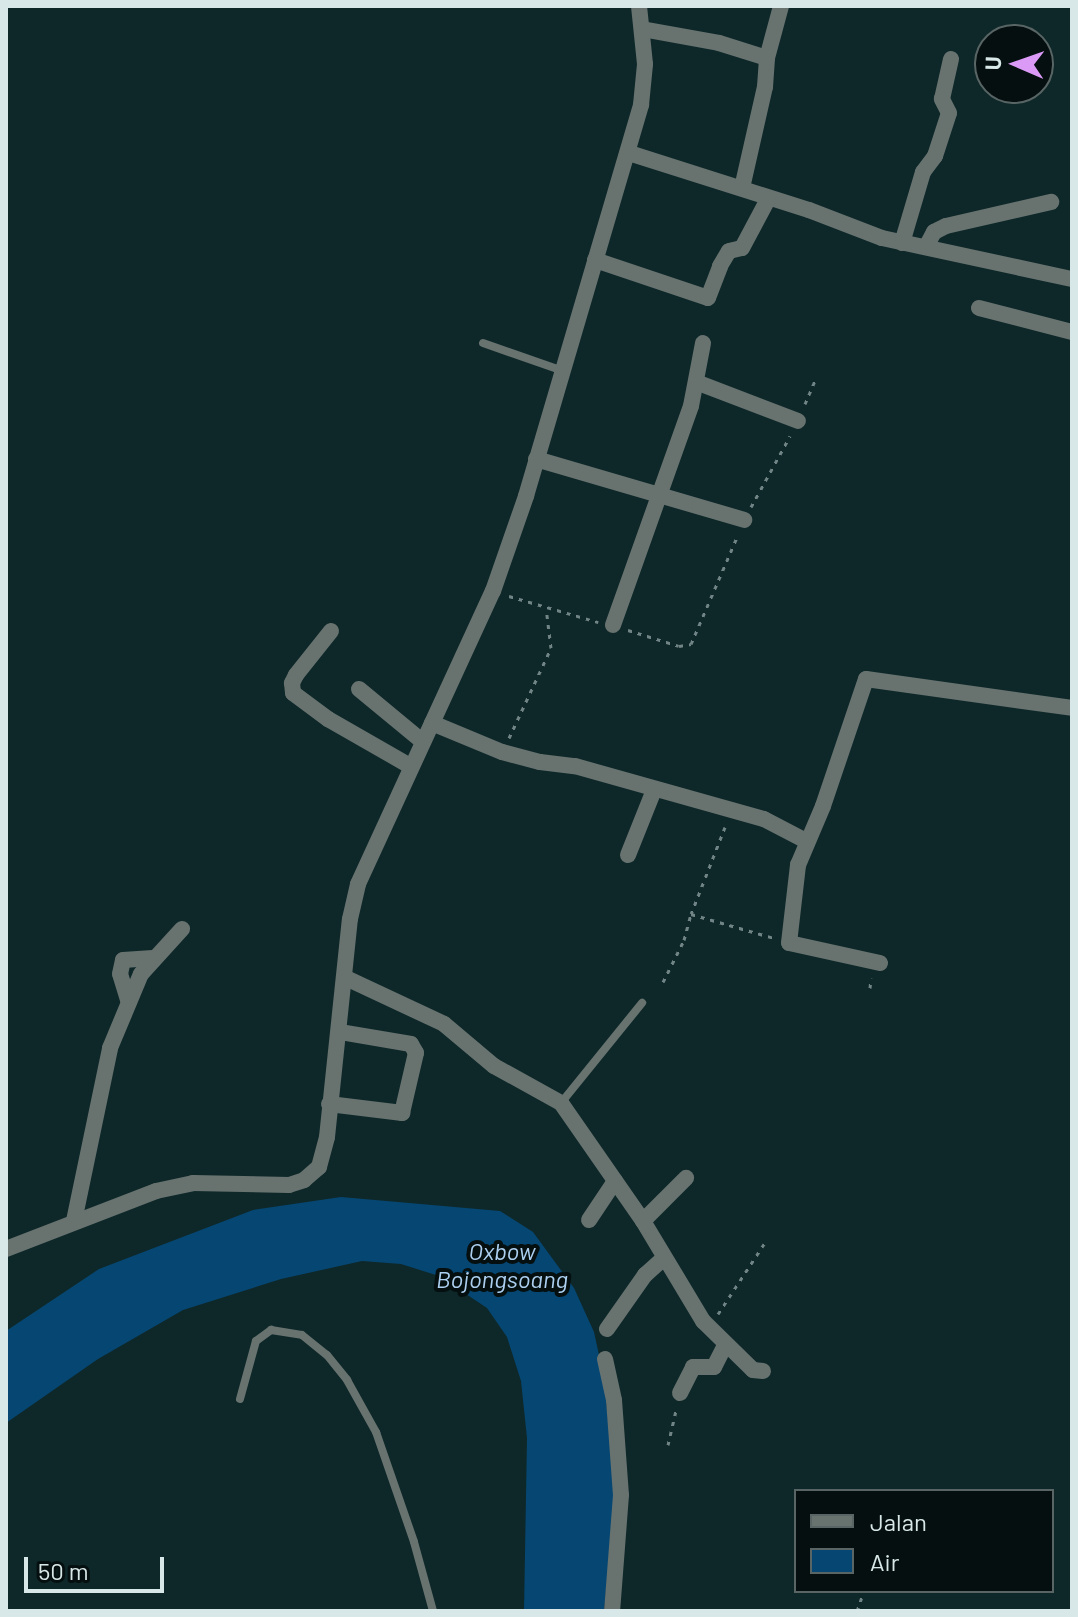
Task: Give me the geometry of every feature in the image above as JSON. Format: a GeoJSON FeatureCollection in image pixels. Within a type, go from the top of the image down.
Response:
{"type":"FeatureCollection","features":[{"type":"Feature","properties":{"kind":"street"},"geometry":{"type":"LineString","coordinates":[[742,188],[765,87],[767,58],[781,6]]}},
{"type":"Feature","properties":{"kind":"street"},"geometry":{"type":"LineString","coordinates":[[6,1249],[74,1221],[183,1184],[270,1186],[304,1180],[319,1167],[324,1154],[341,1032],[350,919],[358,884],[493,591],[564,371],[641,105],[645,64],[642,29],[635,7]]}},
{"type":"Feature","properties":{"kind":"street"},"geometry":{"type":"LineString","coordinates":[[642,29],[719,43],[767,58]]}},
{"type":"Feature","properties":{"kind":"street"},"geometry":{"type":"LineString","coordinates":[[902,243],[923,172],[935,156],[949,113],[942,99],[951,59]]}},
{"type":"Feature","properties":{"kind":"street"},"geometry":{"type":"LineString","coordinates":[[629,153],[902,243],[1072,279]]}},
{"type":"Feature","properties":{"kind":"street"},"geometry":{"type":"LineString","coordinates":[[595,260],[708,298],[729,251],[742,248],[768,199]]}},
{"type":"Feature","properties":{"kind":"street"},"geometry":{"type":"LineString","coordinates":[[926,247],[934,232],[946,226],[1051,202]]}},
{"type":"Feature","properties":{"kind":"street"},"geometry":{"type":"LineString","coordinates":[[979,308],[1072,332]]}},
{"type":"Feature","properties":{"kind":"street"},"geometry":{"type":"LineString","coordinates":[[613,625],[696,382],[703,343]]}},
{"type":"Feature","properties":{"kind":"street"},"geometry":{"type":"LineString","coordinates":[[696,382],[798,421]]}},
{"type":"Feature","properties":{"kind":"street"},"geometry":{"type":"LineString","coordinates":[[536,459],[744,520]]}},
{"type":"Feature","properties":{"kind":"street"},"geometry":{"type":"LineString","coordinates":[[331,631],[296,675],[292,683],[293,693],[328,719],[410,766]]}},
{"type":"Feature","properties":{"kind":"street"},"geometry":{"type":"LineString","coordinates":[[880,963],[789,943],[798,865],[823,806],[867,677],[1072,708]]}},
{"type":"Feature","properties":{"kind":"street"},"geometry":{"type":"LineString","coordinates":[[359,689],[423,742]]}},
{"type":"Feature","properties":{"kind":"street"},"geometry":{"type":"LineString","coordinates":[[432,723],[502,752],[540,762],[575,766],[764,819],[806,841]]}},
{"type":"Feature","properties":{"kind":"street"},"geometry":{"type":"LineString","coordinates":[[628,855],[654,790]]}},
{"type":"Feature","properties":{"kind":"street"},"geometry":{"type":"LineString","coordinates":[[74,1221],[110,1048],[128,1000],[120,974],[123,960],[143,956],[153,958],[182,929]]}},
{"type":"Feature","properties":{"kind":"street"},"geometry":{"type":"LineString","coordinates":[[346,978],[444,1024],[494,1066],[561,1103],[643,1221],[695,1310],[725,1345],[753,1370],[763,1371]]}},
{"type":"Feature","properties":{"kind":"street"},"geometry":{"type":"LineString","coordinates":[[329,1104],[402,1113],[416,1053],[411,1044],[341,1032]]}},
{"type":"Feature","properties":{"kind":"street"},"geometry":{"type":"LineString","coordinates":[[643,1221],[686,1178]]}},
{"type":"Feature","properties":{"kind":"street"},"geometry":{"type":"LineString","coordinates":[[589,1220],[615,1181]]}},
{"type":"Feature","properties":{"kind":"street"},"geometry":{"type":"LineString","coordinates":[[607,1329],[645,1275],[663,1259]]}},
{"type":"Feature","properties":{"kind":"street"},"geometry":{"type":"LineString","coordinates":[[685,1327],[695,1310]]}},
{"type":"Feature","properties":{"kind":"street"},"geometry":{"type":"LineString","coordinates":[[680,1393],[693,1367],[714,1367],[725,1345]]}},
{"type":"Feature","properties":{"kind":"street"},"geometry":{"type":"LineString","coordinates":[[605,1359],[614,1400],[621,1495],[612,1611]]}},
{"type":"Feature","properties":{"kind":"lane"},"geometry":{"type":"LineString","coordinates":[[483,343],[564,371]]}},
{"type":"Feature","properties":{"kind":"lane"},"geometry":{"type":"LineString","coordinates":[[561,1103],[642,1003]]}},
{"type":"Feature","properties":{"kind":"lane"},"geometry":{"type":"LineString","coordinates":[[240,1399],[256,1341],[271,1330],[302,1335],[327,1355],[347,1380],[376,1432],[414,1542],[433,1611]]}},
{"type":"Feature","properties":{"kind":"path"},"geometry":{"type":"LineString","coordinates":[[493,591],[679,646],[691,644],[744,520],[798,421],[816,378]]}},
{"type":"Feature","properties":{"kind":"path"},"geometry":{"type":"LineString","coordinates":[[502,752],[551,648],[546,609]]}},
{"type":"Feature","properties":{"kind":"path"},"geometry":{"type":"LineString","coordinates":[[663,982],[684,940],[691,914],[712,869],[730,810]]}},
{"type":"Feature","properties":{"kind":"path"},"geometry":{"type":"LineString","coordinates":[[691,914],[789,943]]}},
{"type":"Feature","properties":{"kind":"path"},"geometry":{"type":"LineString","coordinates":[[709,1328],[766,1241]]}},
{"type":"Feature","properties":{"kind":"path"},"geometry":{"type":"LineString","coordinates":[[668,1445],[680,1393]]}},
{"type":"Feature","properties":{"kind":"water","name":"Oxbow Bojongsoang"},"geometry":{"type":"Polygon","coordinates":[[[341,1197],[500,1211],[533,1232],[574,1288],[594,1332],[604,1378],[615,1496],[604,1611],[524,1611],[527,1438],[521,1381],[507,1337],[487,1308],[439,1276],[401,1264],[362,1261],[281,1279],[183,1310],[98,1359],[6,1423],[6,1331],[99,1269],[253,1210],[341,1197]]]}}]}
